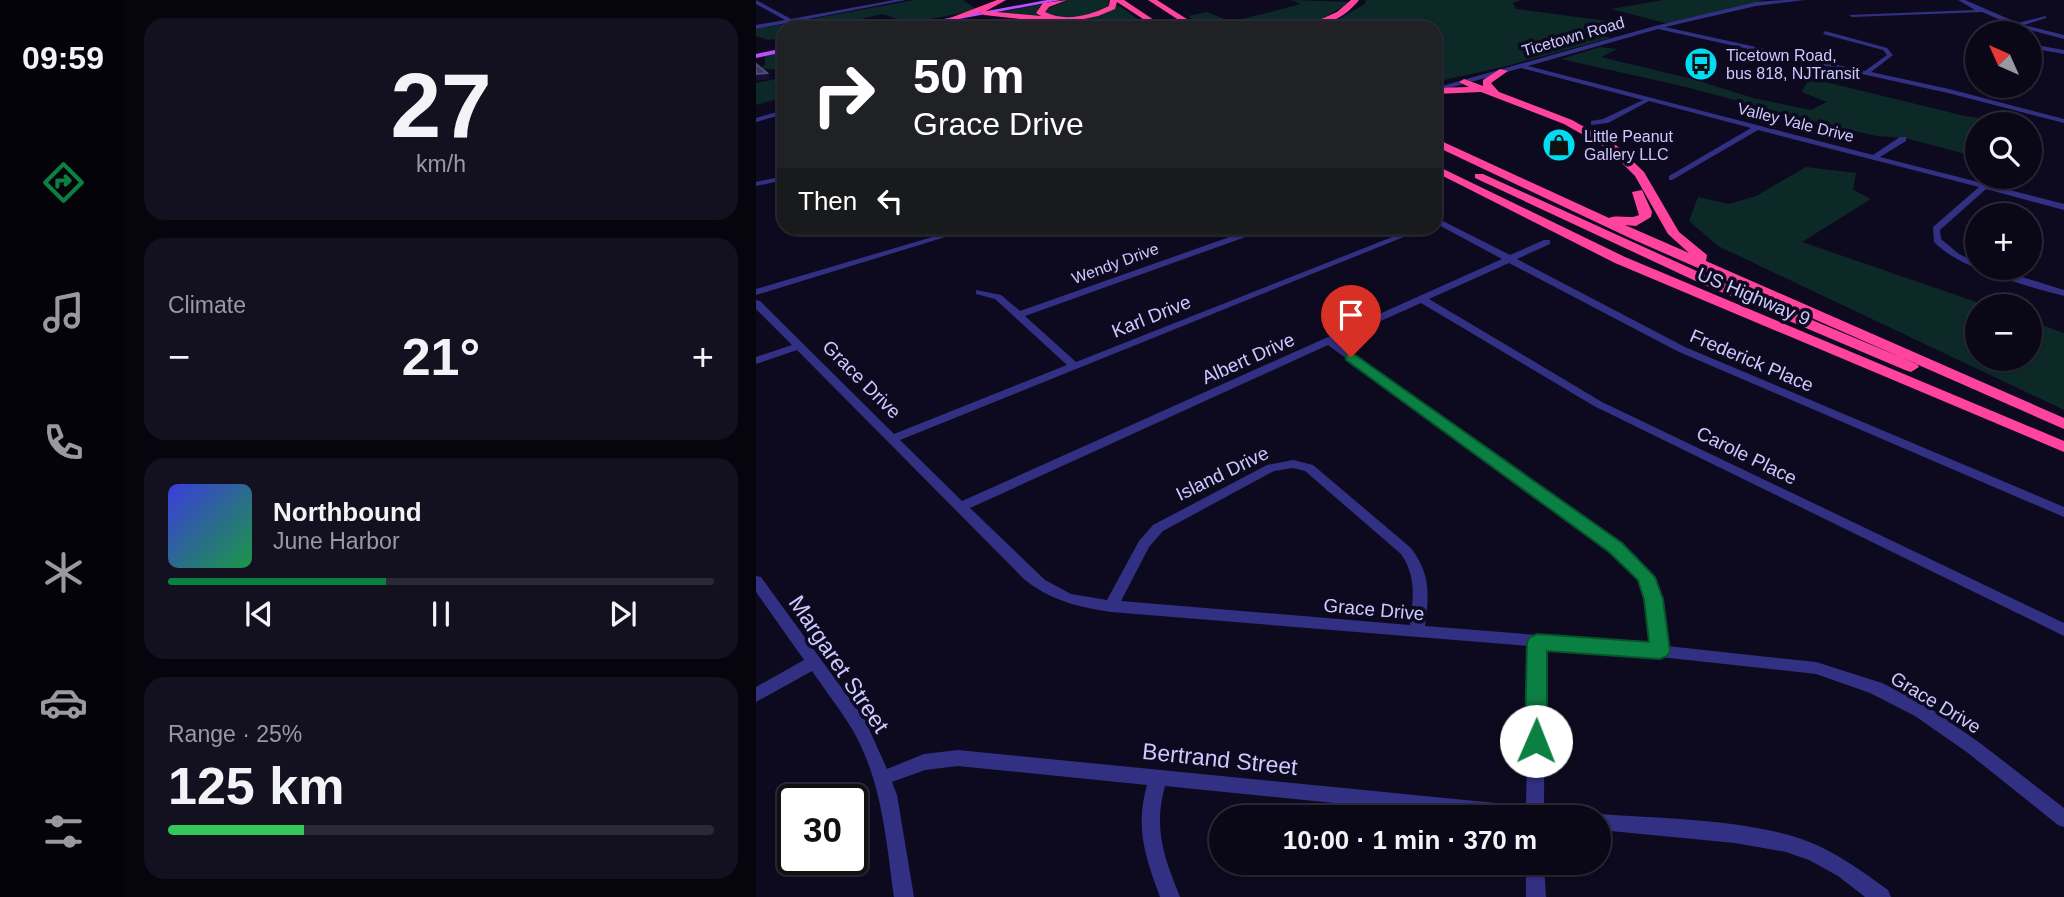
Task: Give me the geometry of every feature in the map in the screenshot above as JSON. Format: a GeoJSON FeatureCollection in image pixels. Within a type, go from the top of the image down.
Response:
{"type":"FeatureCollection","features":[{"type":"Feature","properties":{"kind":"highway"},"geometry":{"type":"LineString","coordinates":[[954,18],[990,7],[1002,0]]}},
{"type":"Feature","properties":{"kind":"highway"},"geometry":{"type":"LineString","coordinates":[[1060,0],[1046,5],[1040,13],[1066,19],[1092,16],[1112,7],[1117,0],[1152,21]]}},
{"type":"Feature","properties":{"kind":"highway"},"geometry":{"type":"LineString","coordinates":[[1139,0],[1170,21]]}},
{"type":"Feature","properties":{"kind":"highway"},"geometry":{"type":"LineString","coordinates":[[1152,0],[1186,21]]}},
{"type":"Feature","properties":{"kind":"highway"},"geometry":{"type":"LineString","coordinates":[[1322,21],[1349,7],[1355,0]]}},
{"type":"Feature","properties":{"kind":"highway"},"geometry":{"type":"LineString","coordinates":[[1330,21],[1357,7],[1363,0]]}},
{"type":"Feature","properties":{"kind":"highway"},"geometry":{"type":"LineString","coordinates":[[1135,10],[1147,21]]}},
{"type":"Feature","properties":{"kind":"highway"},"geometry":{"type":"LineString","coordinates":[[984,13],[1056,21]]}},
{"type":"Feature","properties":{"kind":"highway"},"geometry":{"type":"LineString","coordinates":[[1495,93],[1488,88],[1486,82],[1503,71]]}},
{"type":"Feature","properties":{"kind":"highway"},"geometry":{"type":"LineString","coordinates":[[1442,83],[1470,80],[1495,93],[1558,117],[1602,140],[1640,174],[1666,223],[1690,250],[1727,272],[1799,306]]}},
{"type":"Feature","properties":{"kind":"highway"},"geometry":{"type":"LineString","coordinates":[[1442,90],[1461,89],[1480,93],[1554,121],[1583,136],[1611,155],[1629,175],[1645,207],[1646,215],[1638,221],[1626,223],[1572,205]]}},
{"type":"Feature","properties":{"kind":"highway"},"geometry":{"type":"LineString","coordinates":[[1442,145],[2064,426]]}},
{"type":"Feature","properties":{"kind":"highway","name":"US Highway 9"},"geometry":{"type":"LineString","coordinates":[[1442,158],[1707,281],[1889,359],[2064,426]]}},
{"type":"Feature","properties":{"kind":"highway","name":"US Highway 9"},"geometry":{"type":"LineString","coordinates":[[1442,172],[1619,260],[2064,447]]}},
{"type":"Feature","properties":{"kind":"highway"},"geometry":{"type":"LineString","coordinates":[[1442,183],[1619,260]]}},
{"type":"Feature","properties":{"kind":"main road"},"geometry":{"type":"LineString","coordinates":[[938,21],[1045,0]]}},
{"type":"Feature","properties":{"kind":"main road"},"geometry":{"type":"LineString","coordinates":[[971,14],[1060,0]]}},
{"type":"Feature","properties":{"kind":"main road"},"geometry":{"type":"LineString","coordinates":[[756,55],[777,51]]}},
{"type":"Feature","properties":{"kind":"street"},"geometry":{"type":"LineString","coordinates":[[849,0],[860,8]]}},
{"type":"Feature","properties":{"kind":"street"},"geometry":{"type":"LineString","coordinates":[[785,21],[903,0]]}},
{"type":"Feature","properties":{"kind":"street","name":"Ticetown Road"},"geometry":{"type":"LineString","coordinates":[[1442,88],[1657,27],[1756,4],[1802,0]]}},
{"type":"Feature","properties":{"kind":"street"},"geometry":{"type":"LineString","coordinates":[[1961,0],[2006,21]]}},
{"type":"Feature","properties":{"kind":"street"},"geometry":{"type":"LineString","coordinates":[[756,2],[790,20]]}},
{"type":"Feature","properties":{"kind":"street"},"geometry":{"type":"LineString","coordinates":[[1852,15],[1980,11]]}},
{"type":"Feature","properties":{"kind":"street"},"geometry":{"type":"LineString","coordinates":[[2030,21],[2044,17]]}},
{"type":"Feature","properties":{"kind":"street"},"geometry":{"type":"LineString","coordinates":[[756,27],[777,23]]}},
{"type":"Feature","properties":{"kind":"street"},"geometry":{"type":"LineString","coordinates":[[1657,27],[1866,73],[1967,92],[2064,121]]}},
{"type":"Feature","properties":{"kind":"street"},"geometry":{"type":"LineString","coordinates":[[2042,31],[2064,37]]}},
{"type":"Feature","properties":{"kind":"street"},"geometry":{"type":"LineString","coordinates":[[1825,33],[1874,44],[1890,55],[1866,73]]}},
{"type":"Feature","properties":{"kind":"street"},"geometry":{"type":"LineString","coordinates":[[2042,48],[2064,52]]}},
{"type":"Feature","properties":{"kind":"street","name":"Valley Vale Drive"},"geometry":{"type":"LineString","coordinates":[[1521,66],[1965,181]]}},
{"type":"Feature","properties":{"kind":"street"},"geometry":{"type":"LineString","coordinates":[[1594,123],[1605,121],[1647,100]]}},
{"type":"Feature","properties":{"kind":"street"},"geometry":{"type":"LineString","coordinates":[[756,120],[777,114]]}},
{"type":"Feature","properties":{"kind":"street"},"geometry":{"type":"LineString","coordinates":[[1672,178],[1758,127]]}},
{"type":"Feature","properties":{"kind":"street"},"geometry":{"type":"LineString","coordinates":[[1875,157],[1903,139]]}},
{"type":"Feature","properties":{"kind":"street"},"geometry":{"type":"LineString","coordinates":[[756,184],[777,180]]}},
{"type":"Feature","properties":{"kind":"street"},"geometry":{"type":"LineString","coordinates":[[1965,261],[1944,248],[1937,240],[1936,229],[1981,189]]}},
{"type":"Feature","properties":{"kind":"street","name":"Valley Vale Drive"},"geometry":{"type":"LineString","coordinates":[[1995,189],[2064,207]]}},
{"type":"Feature","properties":{"kind":"street","name":"Frederick Place"},"geometry":{"type":"LineString","coordinates":[[1442,225],[1681,349],[2064,512]]}},
{"type":"Feature","properties":{"kind":"street"},"geometry":{"type":"LineString","coordinates":[[756,292],[947,235]]}},
{"type":"Feature","properties":{"kind":"street","name":"Wendy Drive"},"geometry":{"type":"LineString","coordinates":[[1019,315],[1242,235]]}},
{"type":"Feature","properties":{"kind":"street","name":"Karl Drive"},"geometry":{"type":"LineString","coordinates":[[894,438],[1404,235]]}},
{"type":"Feature","properties":{"kind":"street","name":"Albert Drive"},"geometry":{"type":"LineString","coordinates":[[962,506],[1548,242]]}},
{"type":"Feature","properties":{"kind":"street"},"geometry":{"type":"LineString","coordinates":[[2022,280],[2064,293]]}},
{"type":"Feature","properties":{"kind":"street"},"geometry":{"type":"LineString","coordinates":[[979,292],[998,297],[1074,366]]}},
{"type":"Feature","properties":{"kind":"street","name":"Carole Place"},"geometry":{"type":"LineString","coordinates":[[1422,299],[1598,404],[2064,630]]}},
{"type":"Feature","properties":{"kind":"street","name":"Grace Drive"},"geometry":{"type":"LineString","coordinates":[[756,303],[1030,576],[1052,594],[1074,601],[1111,606],[1660,651],[1798,665],[1836,673],[1876,688],[1945,727],[2064,819]]}},
{"type":"Feature","properties":{"kind":"street"},"geometry":{"type":"LineString","coordinates":[[1329,341],[1630,559],[1646,577],[1650,586],[1660,651]]}},
{"type":"Feature","properties":{"kind":"street"},"geometry":{"type":"LineString","coordinates":[[756,361],[800,346]]}},
{"type":"Feature","properties":{"kind":"street","name":"Island Drive"},"geometry":{"type":"LineString","coordinates":[[1111,606],[1144,544],[1158,528],[1271,468],[1293,464],[1309,468],[1406,551],[1416,563],[1421,591],[1417,632]]}},
{"type":"Feature","properties":{"kind":"street","name":"Margaret Street"},"geometry":{"type":"LineString","coordinates":[[756,581],[812,663],[859,725],[883,778],[904,897]]}},
{"type":"Feature","properties":{"kind":"street"},"geometry":{"type":"LineString","coordinates":[[1535,805],[1537,642]]}},
{"type":"Feature","properties":{"kind":"street"},"geometry":{"type":"LineString","coordinates":[[756,695],[812,663]]}},
{"type":"Feature","properties":{"kind":"street","name":"Bertrand Street"},"geometry":{"type":"LineString","coordinates":[[883,778],[924,762],[958,758],[1426,805]]}},
{"type":"Feature","properties":{"kind":"street"},"geometry":{"type":"LineString","coordinates":[[1157,778],[1149,806],[1148,831],[1170,897]]}},
{"type":"Feature","properties":{"kind":"street"},"geometry":{"type":"LineString","coordinates":[[1611,823],[1735,834],[1786,843],[1814,853],[1846,870],[1881,897]]}},
{"type":"Feature","properties":{"kind":"street"},"geometry":{"type":"LineString","coordinates":[[1535,875],[1536,897]]}},
{"type":"Feature","properties":{"kind":"green space"},"geometry":{"type":"Polygon","coordinates":[[[915,0],[963,0],[977,10],[920,21],[904,21],[882,14],[853,21],[800,21],[915,0]]]}},
{"type":"Feature","properties":{"kind":"green space"},"geometry":{"type":"Polygon","coordinates":[[[1068,0],[1108,0],[1111,4],[1088,16],[1058,17],[1043,11],[1068,0]]]}},
{"type":"Feature","properties":{"kind":"green space"},"geometry":{"type":"Polygon","coordinates":[[[1291,0],[1351,2],[1318,21],[1235,21],[1301,4],[1291,0]]]}},
{"type":"Feature","properties":{"kind":"green space"},"geometry":{"type":"Polygon","coordinates":[[[1366,0],[1521,0],[1513,3],[1516,9],[1630,24],[1597,34],[1611,38],[1442,80],[1442,21],[1335,21],[1365,4],[1366,0]]]}},
{"type":"Feature","properties":{"kind":"green space"},"geometry":{"type":"Polygon","coordinates":[[[1663,0],[1764,0],[1669,24],[1611,9],[1663,0]]]}},
{"type":"Feature","properties":{"kind":"green space"},"geometry":{"type":"Polygon","coordinates":[[[1049,3],[1039,7],[1037,14],[1043,17],[1082,18],[1101,14],[1118,5],[1140,21],[1060,21],[999,12],[1049,3]]]}},
{"type":"Feature","properties":{"kind":"green space"},"geometry":{"type":"Polygon","coordinates":[[[1207,12],[1229,21],[1195,21],[1188,16],[1207,12]]]}},
{"type":"Feature","properties":{"kind":"green space"},"geometry":{"type":"Polygon","coordinates":[[[777,25],[777,38],[769,40],[756,36],[756,29],[777,25]]]}},
{"type":"Feature","properties":{"kind":"green space"},"geometry":{"type":"Polygon","coordinates":[[[1600,47],[1617,49],[1601,57],[1696,80],[1753,98],[1811,110],[1827,102],[1802,92],[1809,78],[1965,116],[1965,154],[1905,138],[1877,136],[1827,125],[1682,86],[1561,59],[1600,47]]]}},
{"type":"Feature","properties":{"kind":"green space"},"geometry":{"type":"Polygon","coordinates":[[[777,53],[777,79],[776,70],[761,68],[765,64],[765,56],[777,53]]]}},
{"type":"Feature","properties":{"kind":"green space"},"geometry":{"type":"Polygon","coordinates":[[[777,79],[777,99],[756,105],[756,83],[777,79]]]}},
{"type":"Feature","properties":{"kind":"green space"},"geometry":{"type":"Polygon","coordinates":[[[1806,167],[1856,173],[1853,190],[1871,199],[1802,242],[1965,298],[1965,363],[1718,246],[1689,221],[1698,197],[1729,204],[1756,196],[1806,167]]]}},
{"type":"Feature","properties":{"kind":"green space"},"geometry":{"type":"Polygon","coordinates":[[[2042,325],[2064,333],[2064,410],[1982,371],[2042,371],[2042,325]]]}},
{"type":"Feature","properties":{"kind":"building"},"geometry":{"type":"Polygon","coordinates":[[[756,64],[767,73],[756,74],[756,64]]]}},
{"type":"Feature","properties":{"kind":"place","name":"Ticetown Road, bus 818, NJTransit"},"geometry":{"type":"Point","coordinates":[1701,64]}},
{"type":"Feature","properties":{"kind":"place","name":"Little Peanut Gallery LLC"},"geometry":{"type":"Point","coordinates":[1559,145]}},
{"type":"Feature","properties":{"kind":"route"},"geometry":{"type":"LineString","coordinates":[[1351,357],[1630,559],[1646,577],[1653,599],[1660,651],[1537,642],[1536,741]]}}]}
